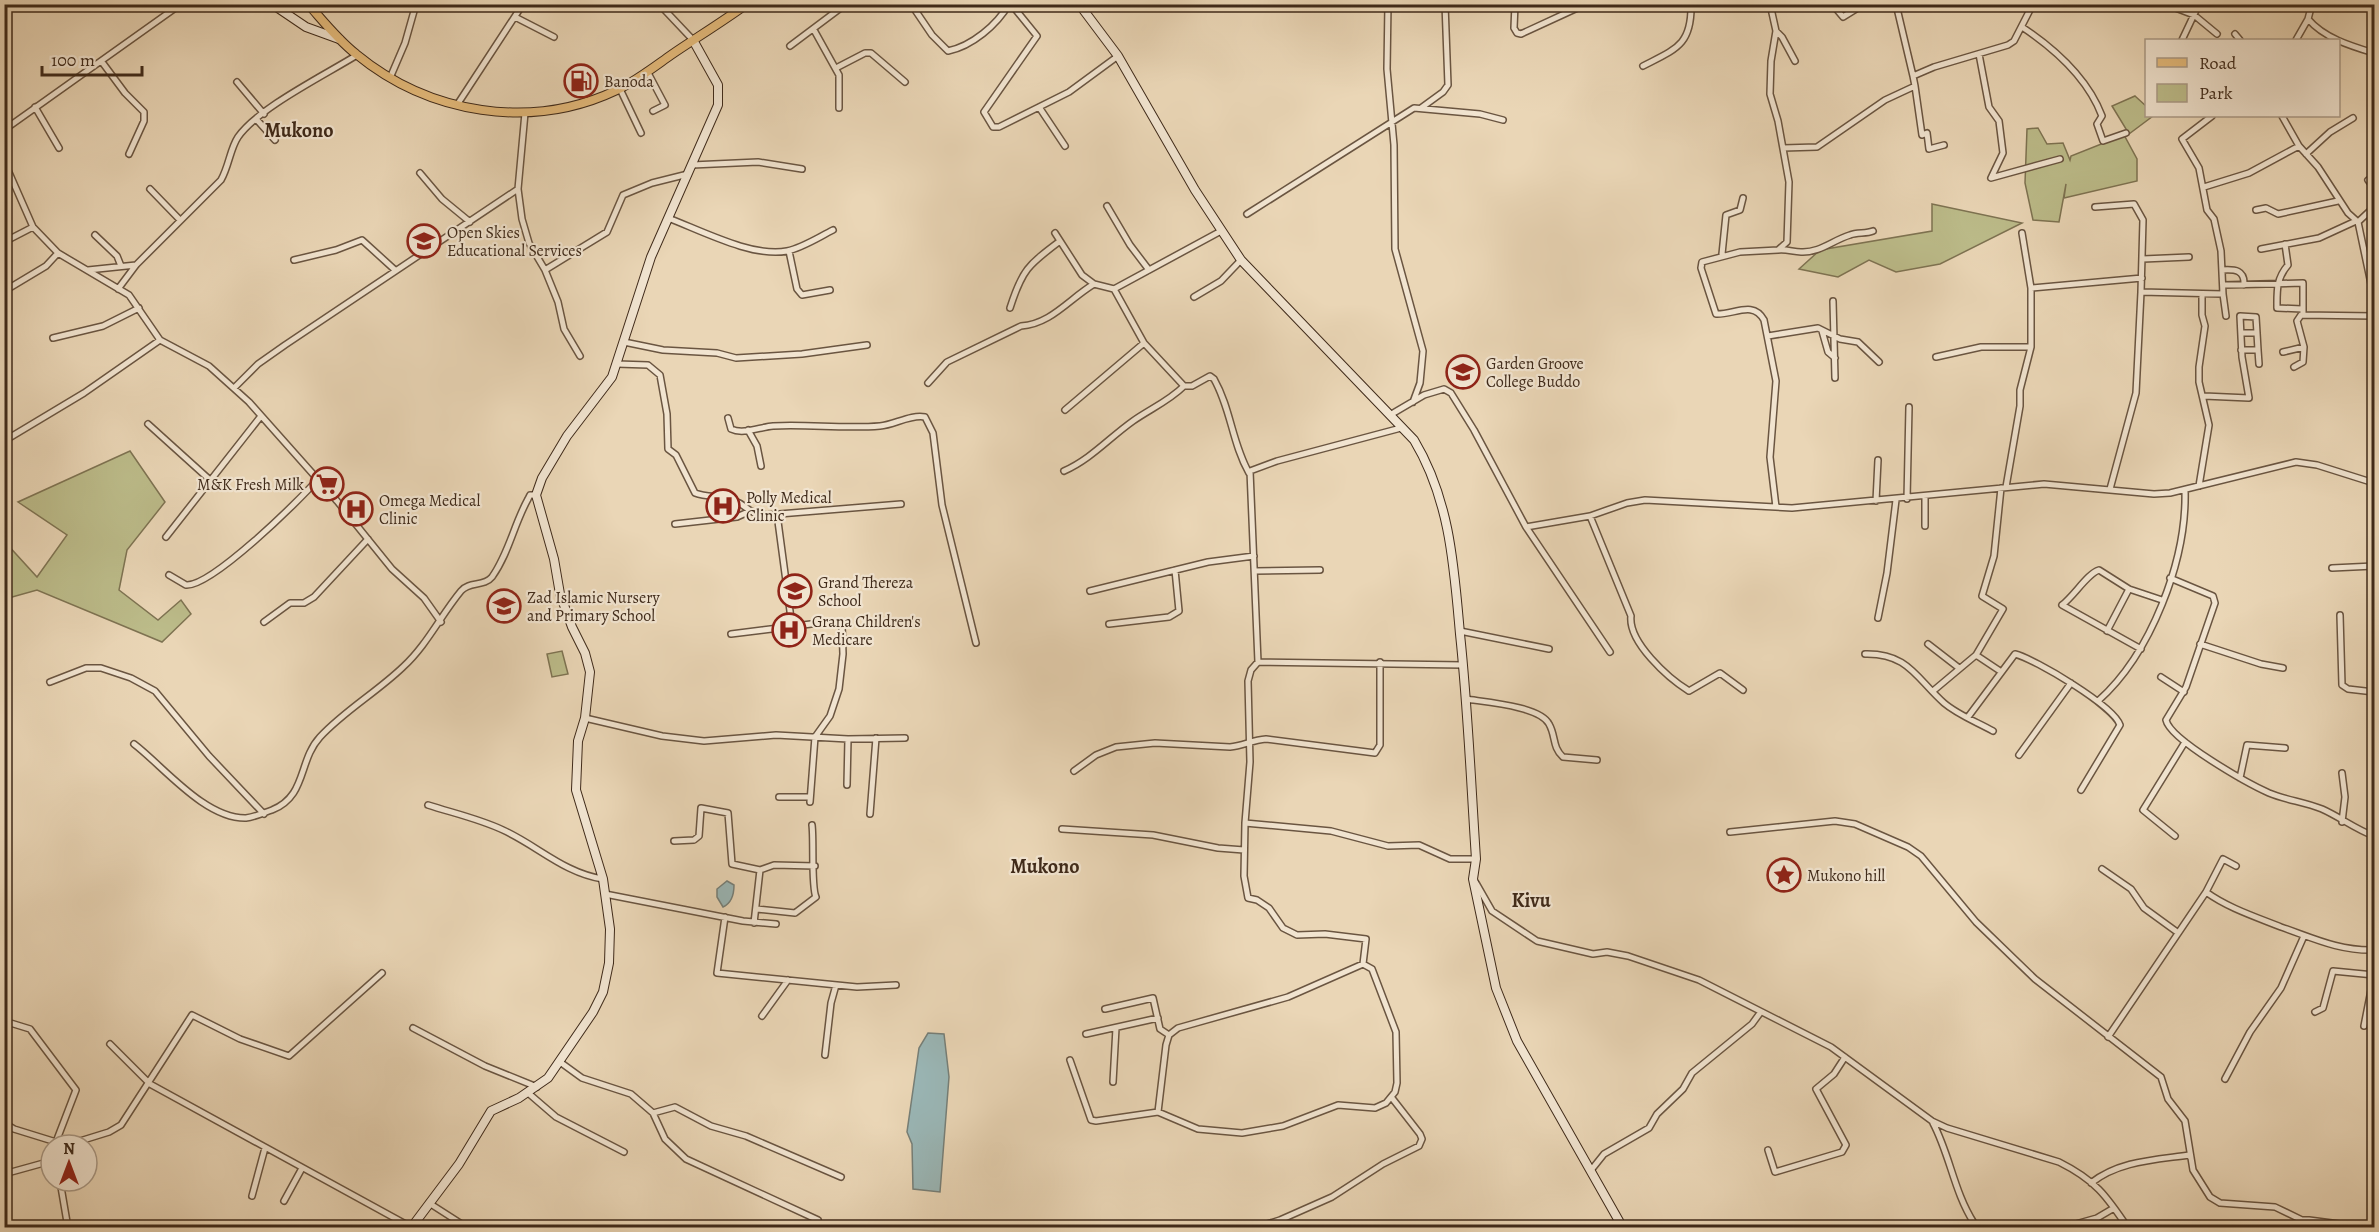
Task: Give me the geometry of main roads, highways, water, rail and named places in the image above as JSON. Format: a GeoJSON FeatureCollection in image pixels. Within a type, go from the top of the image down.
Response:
{"type":"FeatureCollection","features":[{"type":"Feature","properties":{"kind":"main road"},"geometry":{"type":"LineString","coordinates":[[308,4],[339,39],[390,78],[425,95],[456,106],[525,113],[557,110],[594,100],[620,89],[747,4]]}},
{"type":"Feature","properties":{"kind":"water"},"geometry":{"type":"Polygon","coordinates":[[[727,881],[734,885],[734,892],[730,901],[723,907],[717,897],[717,889],[727,881]]]}},
{"type":"Feature","properties":{"kind":"water"},"geometry":{"type":"Polygon","coordinates":[[[928,1033],[944,1034],[949,1077],[940,1192],[913,1189],[912,1144],[907,1132],[919,1048],[928,1033]]]}},
{"type":"Feature","properties":{"kind":"place","name":"Banoda"},"geometry":{"type":"Point","coordinates":[581,81]}},
{"type":"Feature","properties":{"kind":"place","name":"Open Skies Educational Services"},"geometry":{"type":"Point","coordinates":[424,241]}},
{"type":"Feature","properties":{"kind":"place","name":"Garden Groove College Buddo"},"geometry":{"type":"Point","coordinates":[1463,372]}},
{"type":"Feature","properties":{"kind":"place","name":"M&K Fresh Milk"},"geometry":{"type":"Point","coordinates":[327,484]}},
{"type":"Feature","properties":{"kind":"place","name":"Polly Medical Clinic"},"geometry":{"type":"Point","coordinates":[723,506]}},
{"type":"Feature","properties":{"kind":"place","name":"Omega Medical Clinic"},"geometry":{"type":"Point","coordinates":[356,509]}},
{"type":"Feature","properties":{"kind":"place","name":"Grand Thereza School"},"geometry":{"type":"Point","coordinates":[795,591]}},
{"type":"Feature","properties":{"kind":"place","name":"Zad Islamic Nursery and Primary School"},"geometry":{"type":"Point","coordinates":[504,606]}},
{"type":"Feature","properties":{"kind":"place","name":"Grana Children's Medicare"},"geometry":{"type":"Point","coordinates":[789,630]}},
{"type":"Feature","properties":{"kind":"place","name":"Mukono hill"},"geometry":{"type":"Point","coordinates":[1784,875]}},
{"type":"Feature","properties":{"kind":"district","name":"Mukono"},"geometry":{"type":"Point","coordinates":[299,130]}},
{"type":"Feature","properties":{"kind":"district","name":"Mukono"},"geometry":{"type":"Point","coordinates":[1045,866]}},
{"type":"Feature","properties":{"kind":"district","name":"Kivu"},"geometry":{"type":"Point","coordinates":[1531,900]}}]}
